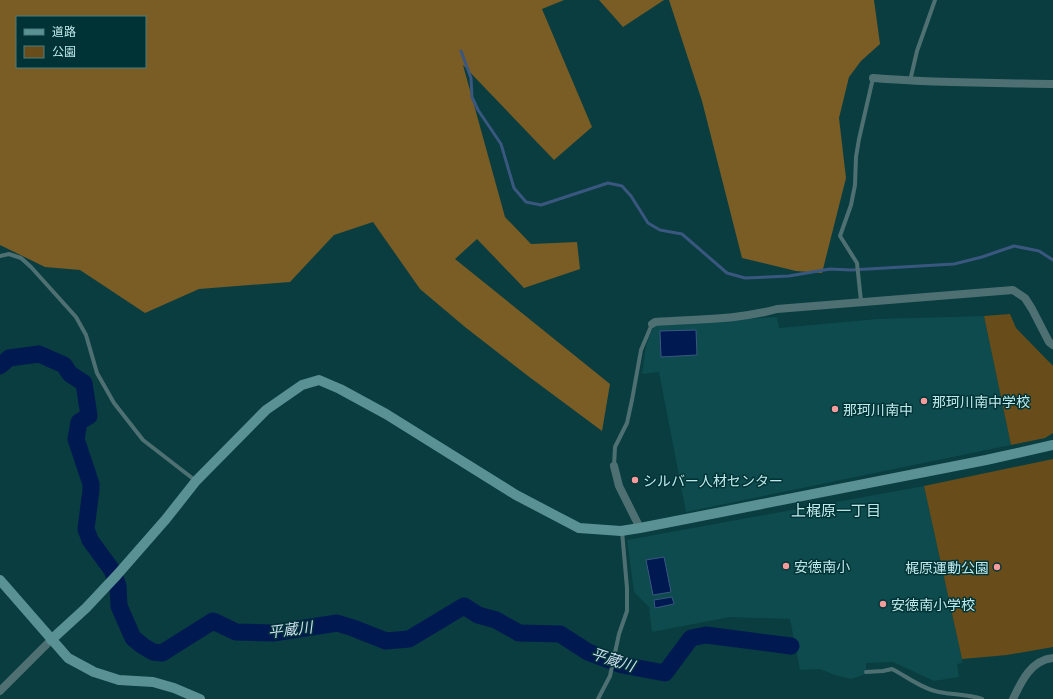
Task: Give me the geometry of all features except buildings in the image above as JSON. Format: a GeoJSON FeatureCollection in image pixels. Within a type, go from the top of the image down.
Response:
{"type":"FeatureCollection","features":[{"type":"Feature","properties":{"kind":"street"},"geometry":{"type":"LineString","coordinates":[[873,78],[910,81],[1053,84]]}},
{"type":"Feature","properties":{"kind":"street"},"geometry":{"type":"LineString","coordinates":[[652,324],[656,322],[730,317],[777,309],[861,301],[1013,290],[1025,298],[1049,342],[1053,345]]}},
{"type":"Feature","properties":{"kind":"street"},"geometry":{"type":"LineString","coordinates":[[0,691],[117,576],[166,519],[196,481],[266,410],[302,385],[319,380],[340,389],[386,414],[516,495],[579,528],[622,531],[640,528],[986,460],[1053,445]]}},
{"type":"Feature","properties":{"kind":"street"},"geometry":{"type":"LineString","coordinates":[[614,466],[619,486],[640,528]]}},
{"type":"Feature","properties":{"kind":"street"},"geometry":{"type":"LineString","coordinates":[[0,580],[68,658],[94,672],[119,680],[153,682],[174,688],[200,699]]}},
{"type":"Feature","properties":{"kind":"street"},"geometry":{"type":"LineString","coordinates":[[1013,699],[1022,680],[1038,663],[1053,658]]}},
{"type":"Feature","properties":{"kind":"lane"},"geometry":{"type":"LineString","coordinates":[[910,81],[917,51],[935,0]]}},
{"type":"Feature","properties":{"kind":"lane"},"geometry":{"type":"LineString","coordinates":[[861,301],[857,263],[840,236],[851,205],[855,185],[856,157],[859,139],[873,78]]}},
{"type":"Feature","properties":{"kind":"lane"},"geometry":{"type":"LineString","coordinates":[[0,256],[9,254],[21,258],[76,317],[86,335],[97,373],[114,403],[143,440],[196,481]]}},
{"type":"Feature","properties":{"kind":"lane"},"geometry":{"type":"LineString","coordinates":[[614,466],[615,447],[627,423],[641,350],[652,324]]}},
{"type":"Feature","properties":{"kind":"lane"},"geometry":{"type":"LineString","coordinates":[[598,699],[610,676],[619,634],[627,611],[627,588],[622,531]]}},
{"type":"Feature","properties":{"kind":"lane"},"geometry":{"type":"LineString","coordinates":[[866,672],[892,669],[921,685],[938,692],[971,695],[982,699]]}},
{"type":"Feature","properties":{"kind":"shaded area"},"geometry":{"type":"Polygon","coordinates":[[[0,0],[564,0],[542,9],[592,127],[554,160],[463,65],[505,217],[531,244],[577,242],[580,269],[524,288],[477,239],[455,259],[610,384],[602,431],[465,327],[420,289],[373,222],[334,235],[290,282],[199,289],[145,313],[80,270],[45,267],[0,245],[0,0]]]}},
{"type":"Feature","properties":{"kind":"shaded area"},"geometry":{"type":"Polygon","coordinates":[[[599,0],[664,0],[623,27],[599,0]]]}},
{"type":"Feature","properties":{"kind":"shaded area"},"geometry":{"type":"Polygon","coordinates":[[[669,0],[874,0],[880,44],[861,61],[849,77],[839,118],[846,178],[822,273],[796,271],[742,258],[702,101],[669,0]]]}},
{"type":"Feature","properties":{"kind":"shaded area","name":"那珂川南中"},"geometry":{"type":"Polygon","coordinates":[[[984,316],[1011,445],[686,512],[659,372],[642,374],[646,346],[651,332],[656,325],[777,317],[779,328],[877,319],[984,316]]]}},
{"type":"Feature","properties":{"kind":"shaded area","name":"安徳南小"},"geometry":{"type":"Polygon","coordinates":[[[924,486],[962,659],[962,663],[957,664],[959,677],[934,681],[893,662],[866,663],[866,674],[851,679],[820,669],[800,670],[790,619],[730,617],[652,632],[649,607],[634,592],[627,540],[924,486]]]}},
{"type":"Feature","properties":{"kind":"green space"},"geometry":{"type":"Polygon","coordinates":[[[1010,314],[1016,328],[1053,366],[1053,433],[1045,438],[1011,445],[984,316],[1010,314]]]}},
{"type":"Feature","properties":{"kind":"green space","name":"梶原運動公園"},"geometry":{"type":"Polygon","coordinates":[[[1053,459],[1053,647],[1007,655],[962,659],[924,486],[1053,459]]]}},
{"type":"Feature","properties":{"kind":"water"},"geometry":{"type":"Polygon","coordinates":[[[696,330],[697,355],[661,357],[660,331],[696,330]]]}},
{"type":"Feature","properties":{"kind":"water"},"geometry":{"type":"Polygon","coordinates":[[[664,557],[671,592],[653,595],[646,560],[664,557]]]}},
{"type":"Feature","properties":{"kind":"water"},"geometry":{"type":"Polygon","coordinates":[[[672,597],[674,604],[655,608],[654,600],[672,597]]]}},
{"type":"Feature","properties":{"kind":"waterway"},"geometry":{"type":"LineString","coordinates":[[461,51],[471,78],[472,97],[478,110],[501,144],[514,188],[526,202],[541,205],[608,183],[622,186],[631,196],[648,223],[660,230],[682,234],[727,273],[745,278],[789,276],[830,269],[851,270],[954,264],[982,257],[1014,246],[1039,251],[1053,260]]}},
{"type":"Feature","properties":{"kind":"waterway","name":"平蔵川"},"geometry":{"type":"LineString","coordinates":[[0,366],[9,358],[39,354],[64,365],[70,374],[84,383],[89,416],[79,422],[76,439],[91,484],[86,529],[90,540],[112,570],[118,586],[119,606],[133,638],[153,652],[162,653],[213,621],[236,632],[273,633],[337,623],[386,641],[409,639],[464,606],[478,615],[496,620],[519,633],[560,634],[588,652],[622,665],[665,673],[691,638],[706,635],[791,646]]}},
{"type":"Feature","properties":{"kind":"place","name":"那珂川南中学校"},"geometry":{"type":"Point","coordinates":[924,401]}},
{"type":"Feature","properties":{"kind":"place","name":"那珂川南中"},"geometry":{"type":"Point","coordinates":[835,409]}},
{"type":"Feature","properties":{"kind":"place","name":"シルバー人材センター"},"geometry":{"type":"Point","coordinates":[635,480]}},
{"type":"Feature","properties":{"kind":"place","name":"安徳南小"},"geometry":{"type":"Point","coordinates":[786,566]}},
{"type":"Feature","properties":{"kind":"place","name":"梶原運動公園"},"geometry":{"type":"Point","coordinates":[997,567]}},
{"type":"Feature","properties":{"kind":"place","name":"安徳南小学校"},"geometry":{"type":"Point","coordinates":[883,604]}},
{"type":"Feature","properties":{"kind":"district","name":"上梶原一丁目"},"geometry":{"type":"Point","coordinates":[836,510]}}]}
